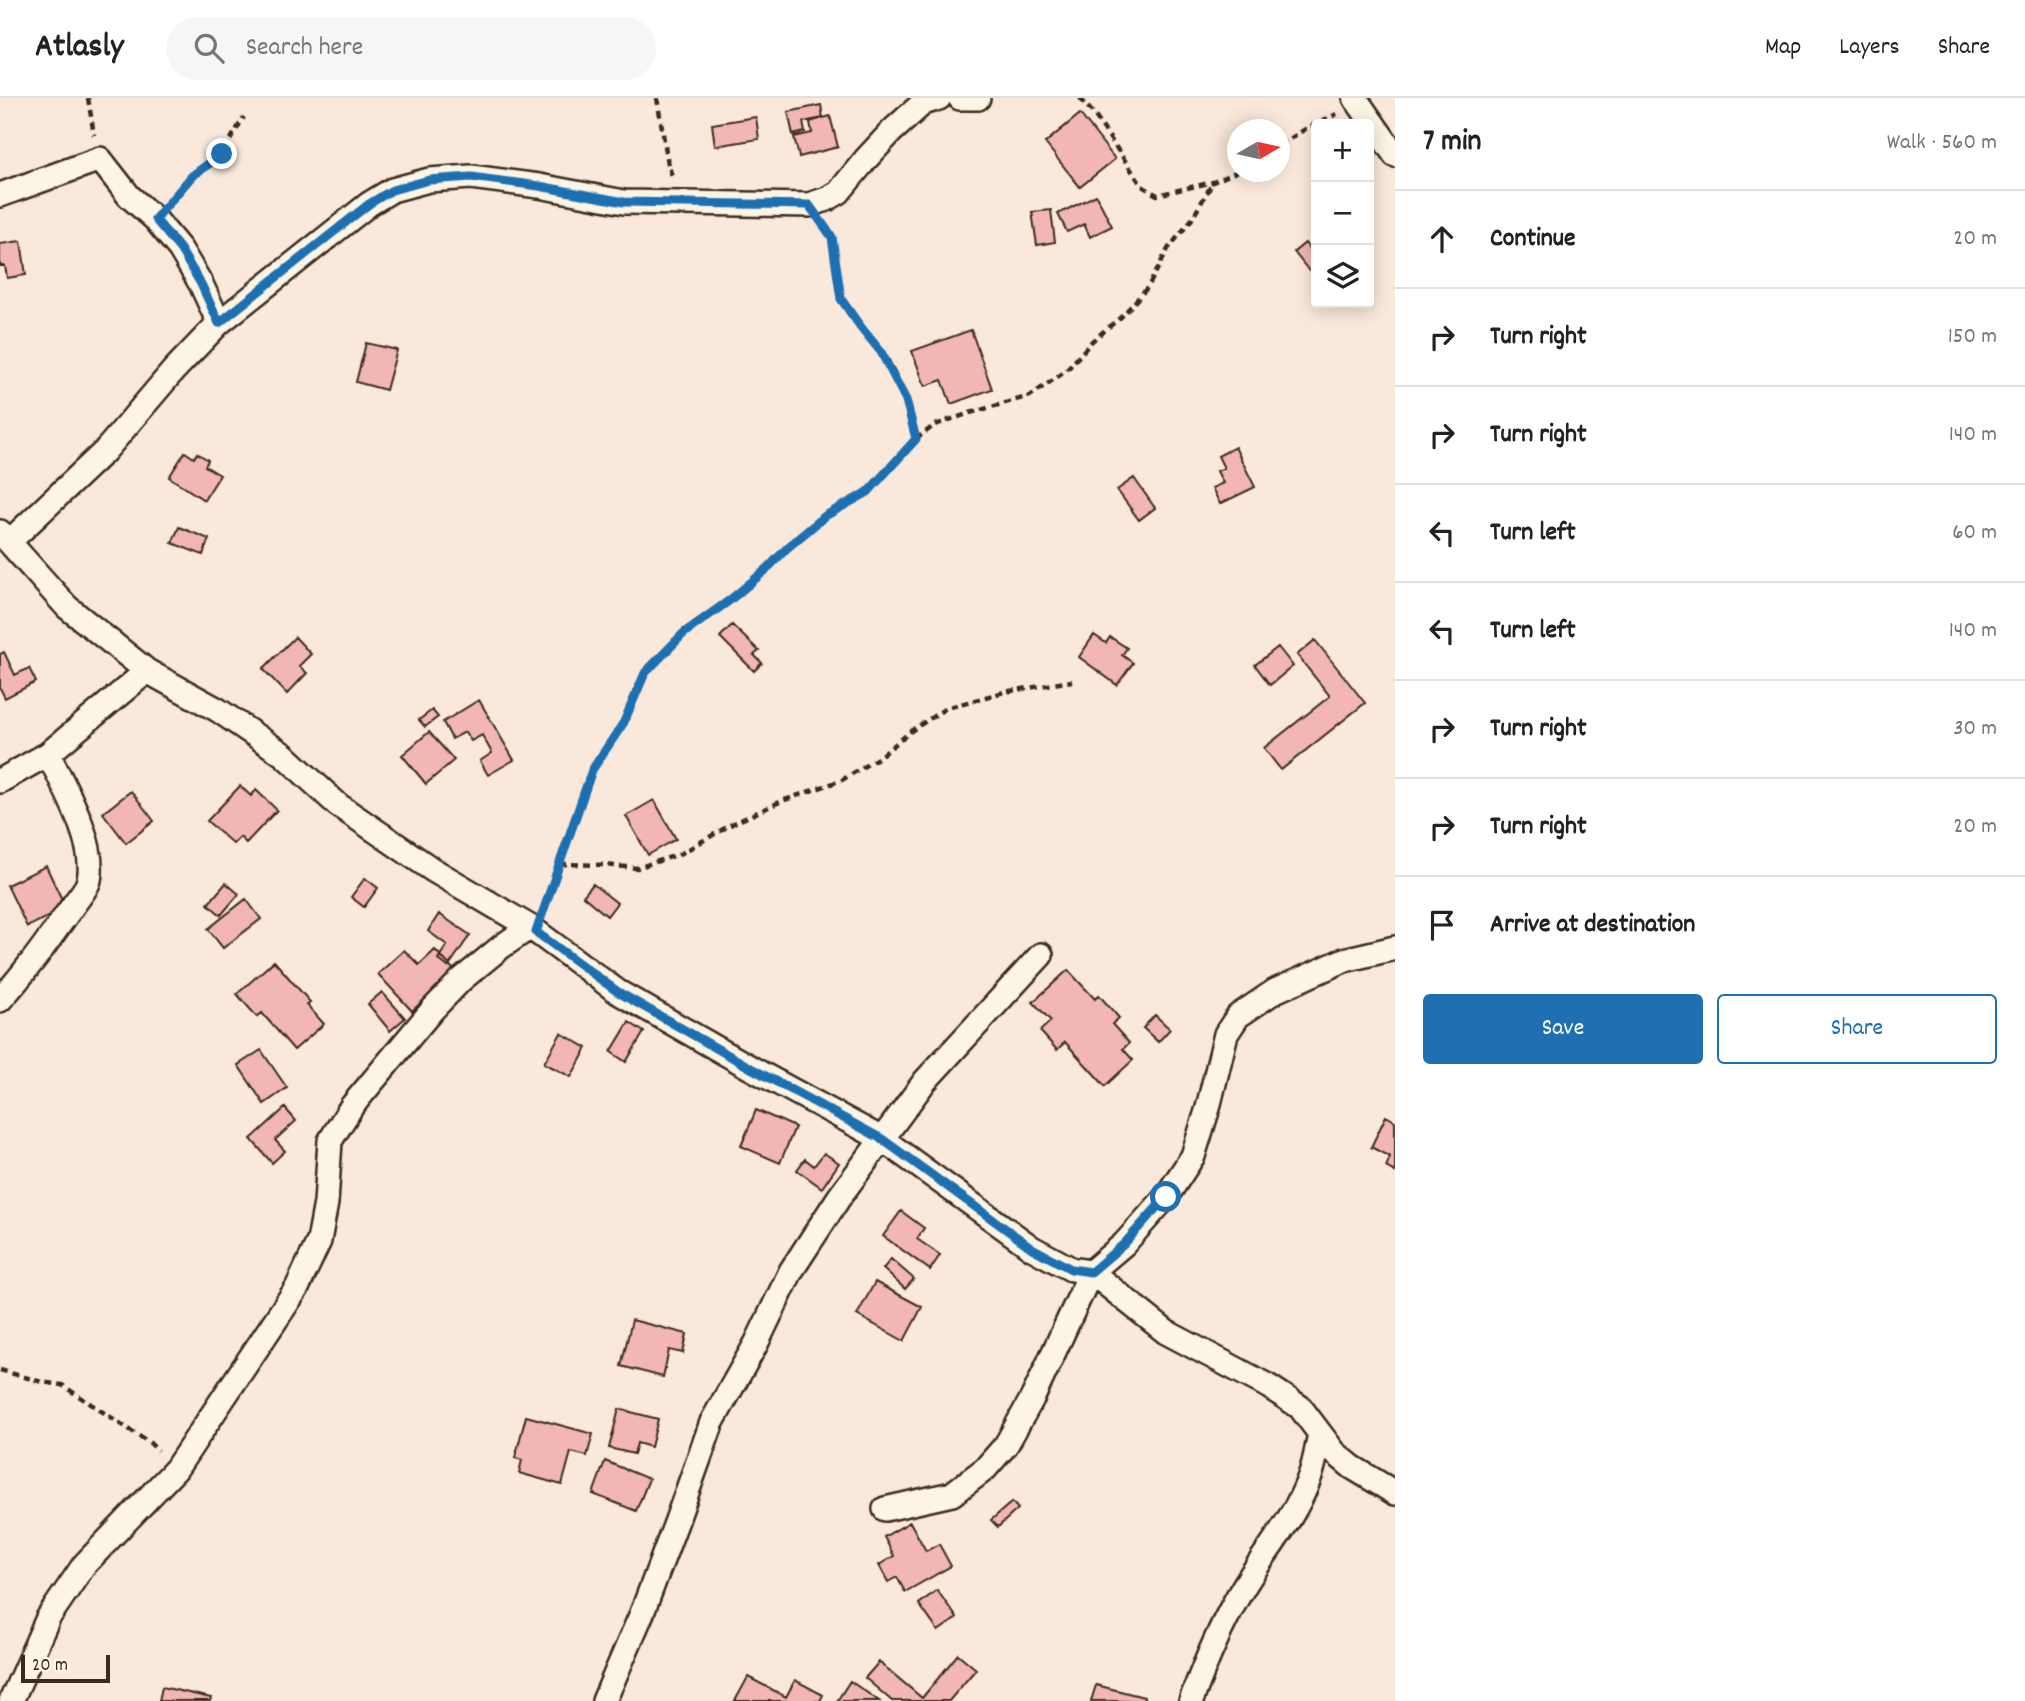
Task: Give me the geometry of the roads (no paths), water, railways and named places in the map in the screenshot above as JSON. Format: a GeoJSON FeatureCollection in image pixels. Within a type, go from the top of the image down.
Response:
{"type":"FeatureCollection","features":[{"type":"Feature","properties":{"kind":"street"},"geometry":{"type":"LineString","coordinates":[[939,98],[923,103],[892,131],[839,192],[809,205],[624,202],[471,177],[429,180],[392,190],[369,204],[219,323],[173,371],[105,451],[4,537],[66,607],[147,671],[218,710],[284,755],[338,805],[433,870],[533,930],[618,992],[882,1139],[1032,1248],[1071,1269],[1091,1272],[1166,1332],[1268,1385],[1300,1407],[1334,1452],[1352,1467],[1395,1493]]}},
{"type":"Feature","properties":{"kind":"street"},"geometry":{"type":"LineString","coordinates":[[960,98],[978,98]]}},
{"type":"Feature","properties":{"kind":"street"},"geometry":{"type":"LineString","coordinates":[[1357,101],[1395,155]]}},
{"type":"Feature","properties":{"kind":"street"},"geometry":{"type":"LineString","coordinates":[[0,195],[100,159],[129,196],[155,219],[180,249],[201,284],[219,323]]}},
{"type":"Feature","properties":{"kind":"street"},"geometry":{"type":"LineString","coordinates":[[0,781],[48,754],[147,671]]}},
{"type":"Feature","properties":{"kind":"street"},"geometry":{"type":"LineString","coordinates":[[0,1000],[41,952],[89,882],[90,855],[72,803],[48,754]]}},
{"type":"Feature","properties":{"kind":"street"},"geometry":{"type":"LineString","coordinates":[[11,1701],[48,1618],[84,1564],[176,1469],[297,1288],[319,1241],[326,1203],[330,1141],[352,1106],[433,1009],[461,980],[501,947],[533,930]]}},
{"type":"Feature","properties":{"kind":"street"},"geometry":{"type":"LineString","coordinates":[[885,1509],[952,1494],[985,1469],[1006,1445],[1032,1397],[1091,1272],[1124,1244],[1157,1206],[1193,1156],[1226,1034],[1238,1016],[1275,991],[1344,960],[1395,948]]}},
{"type":"Feature","properties":{"kind":"street"},"geometry":{"type":"LineString","coordinates":[[604,1701],[647,1600],[712,1423],[756,1344],[792,1271],[840,1196],[925,1081],[1041,955]]}},
{"type":"Feature","properties":{"kind":"street"},"geometry":{"type":"LineString","coordinates":[[1191,1701],[1221,1627],[1247,1582],[1284,1528],[1311,1476],[1320,1434]]}}]}
